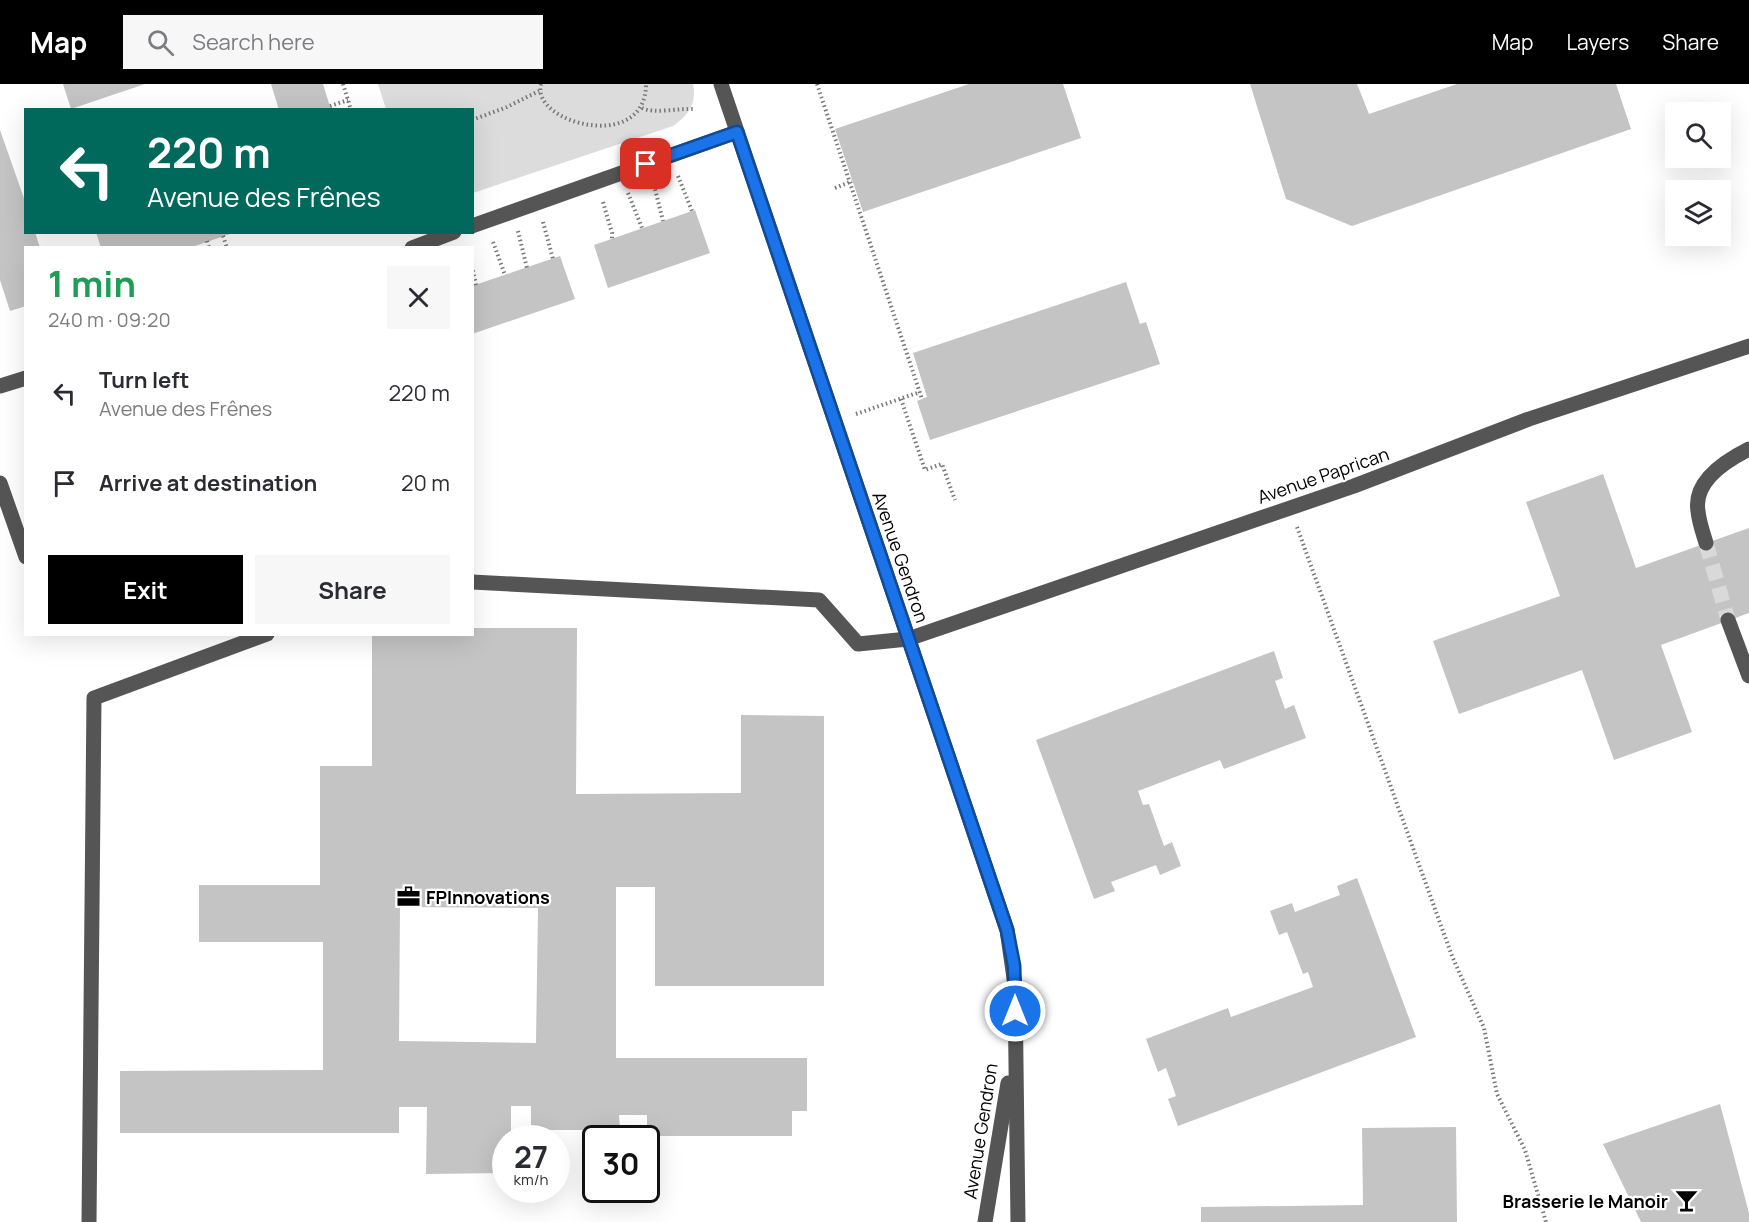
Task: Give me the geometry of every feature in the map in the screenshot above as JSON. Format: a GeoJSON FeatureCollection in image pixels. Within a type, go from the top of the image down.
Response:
{"type":"FeatureCollection","features":[{"type":"Feature","properties":{"kind":"street","name":"Avenue Gendron"},"geometry":{"type":"LineString","coordinates":[[721,84],[1007,930],[1014,966],[1018,1222]]}},
{"type":"Feature","properties":{"kind":"street"},"geometry":{"type":"LineString","coordinates":[[474,225],[737,132]]}},
{"type":"Feature","properties":{"kind":"street"},"geometry":{"type":"LineString","coordinates":[[417,246],[449,234]]}},
{"type":"Feature","properties":{"kind":"street","name":"Avenue Paprican"},"geometry":{"type":"LineString","coordinates":[[474,582],[819,600],[858,644],[908,639],[1354,486],[1529,419],[1749,346]]}},
{"type":"Feature","properties":{"kind":"street"},"geometry":{"type":"LineString","coordinates":[[0,386],[24,379]]}},
{"type":"Feature","properties":{"kind":"street"},"geometry":{"type":"LineString","coordinates":[[1706,543],[1697,508],[1704,484],[1725,461],[1749,449]]}},
{"type":"Feature","properties":{"kind":"street"},"geometry":{"type":"LineString","coordinates":[[0,483],[24,551]]}},
{"type":"Feature","properties":{"kind":"street"},"geometry":{"type":"LineString","coordinates":[[1728,620],[1749,676]]}},
{"type":"Feature","properties":{"kind":"street"},"geometry":{"type":"LineString","coordinates":[[89,1222],[94,698],[262,636]]}},
{"type":"Feature","properties":{"kind":"street","name":"Avenue Gendron"},"geometry":{"type":"LineString","coordinates":[[985,1222],[1014,1047]]}},
{"type":"Feature","properties":{"kind":"path"},"geometry":{"type":"LineString","coordinates":[[343,84],[350,108]]}},
{"type":"Feature","properties":{"kind":"path"},"geometry":{"type":"LineString","coordinates":[[541,84],[539,91],[544,104],[554,113],[598,125],[615,125],[631,119],[642,108],[646,84]]}},
{"type":"Feature","properties":{"kind":"path"},"geometry":{"type":"LineString","coordinates":[[817,84],[922,399]]}},
{"type":"Feature","properties":{"kind":"path"},"geometry":{"type":"LineString","coordinates":[[474,119],[507,107],[539,91]]}},
{"type":"Feature","properties":{"kind":"path"},"geometry":{"type":"LineString","coordinates":[[330,106],[348,100]]}},
{"type":"Feature","properties":{"kind":"path"},"geometry":{"type":"LineString","coordinates":[[642,108],[654,112],[680,107],[694,109]]}},
{"type":"Feature","properties":{"kind":"path"},"geometry":{"type":"LineString","coordinates":[[678,175],[690,211]]}},
{"type":"Feature","properties":{"kind":"path"},"geometry":{"type":"LineString","coordinates":[[835,188],[851,182]]}},
{"type":"Feature","properties":{"kind":"path"},"geometry":{"type":"LineString","coordinates":[[653,184],[664,219]]}},
{"type":"Feature","properties":{"kind":"path"},"geometry":{"type":"LineString","coordinates":[[628,192],[640,229]]}},
{"type":"Feature","properties":{"kind":"path"},"geometry":{"type":"LineString","coordinates":[[602,201],[614,238]]}},
{"type":"Feature","properties":{"kind":"path"},"geometry":{"type":"LineString","coordinates":[[543,221],[555,258]]}},
{"type":"Feature","properties":{"kind":"path"},"geometry":{"type":"LineString","coordinates":[[517,230],[530,267]]}},
{"type":"Feature","properties":{"kind":"path"},"geometry":{"type":"LineString","coordinates":[[223,236],[226,246]]}},
{"type":"Feature","properties":{"kind":"path"},"geometry":{"type":"LineString","coordinates":[[491,238],[503,276]]}},
{"type":"Feature","properties":{"kind":"path"},"geometry":{"type":"LineString","coordinates":[[207,242],[208,246]]}},
{"type":"Feature","properties":{"kind":"path"},"geometry":{"type":"LineString","coordinates":[[474,271],[482,283]]}},
{"type":"Feature","properties":{"kind":"path"},"geometry":{"type":"LineString","coordinates":[[476,285],[477,278]]}},
{"type":"Feature","properties":{"kind":"path"},"geometry":{"type":"LineString","coordinates":[[856,414],[920,392]]}},
{"type":"Feature","properties":{"kind":"path"},"geometry":{"type":"LineString","coordinates":[[901,399],[925,470],[942,464],[955,500]]}},
{"type":"Feature","properties":{"kind":"path"},"geometry":{"type":"LineString","coordinates":[[1297,528],[1452,956],[1484,1028],[1497,1094],[1525,1150],[1546,1222]]}},
{"type":"Feature","properties":{"kind":"shaded area"},"geometry":{"type":"Polygon","coordinates":[[[378,84],[693,84],[694,91],[693,103],[687,113],[673,126],[474,193],[474,108],[386,108],[378,84]]]}},
{"type":"Feature","properties":{"kind":"building"},"geometry":{"type":"Polygon","coordinates":[[[63,84],[145,84],[74,108],[71,108],[63,84]]]}},
{"type":"Feature","properties":{"kind":"building"},"geometry":{"type":"Polygon","coordinates":[[[271,84],[323,84],[330,108],[278,108],[271,84]]]}},
{"type":"Feature","properties":{"kind":"building"},"geometry":{"type":"Polygon","coordinates":[[[969,84],[1063,84],[1081,138],[863,212],[835,129],[969,84]]]}},
{"type":"Feature","properties":{"kind":"building"},"geometry":{"type":"Polygon","coordinates":[[[1250,84],[1357,84],[1369,114],[1457,84],[1616,84],[1631,129],[1352,226],[1286,199],[1250,84]]]}},
{"type":"Feature","properties":{"kind":"building"},"geometry":{"type":"Polygon","coordinates":[[[0,130],[24,198],[24,234],[36,234],[39,246],[24,246],[24,307],[10,311],[0,280],[0,130]]]}},
{"type":"Feature","properties":{"kind":"building"},"geometry":{"type":"Polygon","coordinates":[[[695,210],[710,253],[608,288],[594,245],[695,210]]]}},
{"type":"Feature","properties":{"kind":"building"},"geometry":{"type":"Polygon","coordinates":[[[97,234],[230,234],[195,246],[100,246],[97,234]]]}},
{"type":"Feature","properties":{"kind":"building"},"geometry":{"type":"Polygon","coordinates":[[[560,256],[575,299],[474,333],[474,285],[560,256]]]}},
{"type":"Feature","properties":{"kind":"building"},"geometry":{"type":"Polygon","coordinates":[[[1126,282],[1140,324],[1146,322],[1160,364],[930,440],[917,401],[927,397],[913,353],[1126,282]]]}},
{"type":"Feature","properties":{"kind":"building"},"geometry":{"type":"Polygon","coordinates":[[[1603,474],[1636,568],[1749,528],[1749,613],[1661,645],[1692,732],[1614,760],[1582,670],[1459,714],[1433,641],[1560,596],[1526,502],[1603,474]]]}},
{"type":"Feature","properties":{"kind":"building","name":"FPInnovations"},"geometry":{"type":"Polygon","coordinates":[[[474,628],[577,628],[576,794],[741,793],[741,715],[824,716],[824,986],[655,986],[655,887],[616,887],[616,1058],[807,1058],[807,1111],[792,1111],[792,1136],[660,1136],[660,1125],[647,1125],[647,1115],[619,1115],[620,1125],[582,1125],[582,1130],[570,1130],[570,1125],[531,1125],[531,1106],[511,1106],[511,1125],[492,1125],[492,1173],[426,1174],[427,1107],[399,1107],[399,1133],[120,1133],[120,1071],[323,1070],[323,942],[199,942],[199,885],[320,885],[320,766],[372,766],[372,636],[474,636],[474,628]],[[400,907],[399,1041],[536,1043],[538,908],[400,907]]]}},
{"type":"Feature","properties":{"kind":"building"},"geometry":{"type":"Polygon","coordinates":[[[1274,651],[1283,678],[1275,681],[1285,709],[1294,705],[1306,738],[1224,769],[1220,760],[1138,791],[1143,805],[1149,804],[1164,846],[1172,842],[1181,866],[1160,875],[1156,865],[1111,882],[1115,891],[1094,899],[1036,740],[1274,651]]]}},
{"type":"Feature","properties":{"kind":"building"},"geometry":{"type":"Polygon","coordinates":[[[1357,878],[1416,1037],[1178,1126],[1168,1099],[1176,1096],[1166,1068],[1158,1072],[1146,1039],[1228,1008],[1231,1017],[1313,987],[1308,972],[1303,974],[1287,932],[1279,935],[1270,911],[1292,903],[1295,912],[1340,895],[1337,886],[1357,878]]]}},
{"type":"Feature","properties":{"kind":"building"},"geometry":{"type":"Polygon","coordinates":[[[1720,1104],[1749,1213],[1749,1222],[1641,1222],[1603,1144],[1720,1104]]]}},
{"type":"Feature","properties":{"kind":"building"},"geometry":{"type":"Polygon","coordinates":[[[1456,1127],[1457,1222],[1201,1222],[1201,1207],[1363,1205],[1362,1128],[1456,1127]]]}},
{"type":"Feature","properties":{"kind":"tunnel"},"geometry":{"type":"LineString","coordinates":[[1706,543],[1728,620]]}},
{"type":"Feature","properties":{"kind":"place","name":"FPInnovations"},"geometry":{"type":"Point","coordinates":[408,897]}},
{"type":"Feature","properties":{"kind":"place","name":"Brasserie le Manoir"},"geometry":{"type":"Point","coordinates":[1686,1201]}},
{"type":"Feature","properties":{"kind":"route"},"geometry":{"type":"LineString","coordinates":[[646,164],[737,132],[1007,930],[1014,966],[1015,1011]]}}]}
